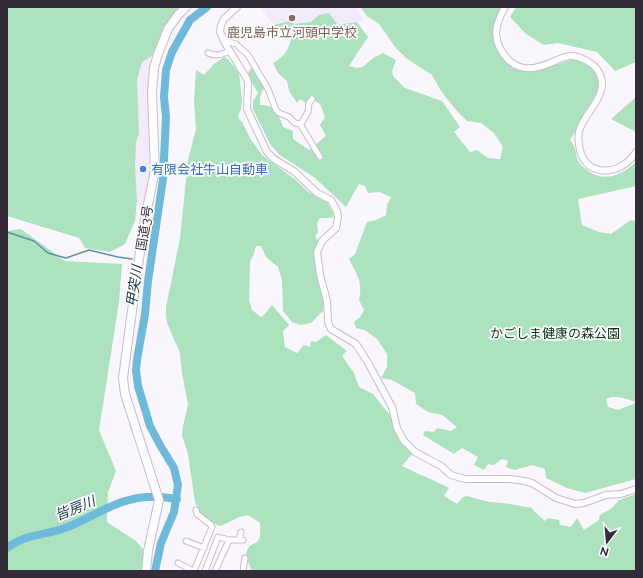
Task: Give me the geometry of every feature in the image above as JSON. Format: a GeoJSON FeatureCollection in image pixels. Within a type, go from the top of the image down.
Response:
{"type":"FeatureCollection","features":[{"type":"Feature","properties":{"kind":"highway","name":"国道3号"},"geometry":{"type":"LineString","coordinates":[[146,571],[148,551],[158,508],[158,500],[125,394],[123,378],[143,229],[155,170],[152,99],[154,68],[168,29],[186,7]]}},
{"type":"Feature","properties":{"kind":"street"},"geometry":{"type":"LineString","coordinates":[[237,7],[221,24],[220,32],[247,79],[247,109],[268,152],[274,159],[289,167],[317,193],[331,200],[335,206],[338,217],[336,228],[322,241],[317,252],[320,275],[327,301],[329,325],[331,329],[350,340],[360,350],[392,407],[399,434],[410,448],[441,466],[456,477],[465,479],[524,480],[532,483],[556,498],[575,504],[584,503],[606,496],[621,494],[636,489]]}},
{"type":"Feature","properties":{"kind":"street"},"geometry":{"type":"LineString","coordinates":[[505,7],[498,20],[496,29],[497,41],[503,54],[518,67],[530,69],[541,67],[565,57],[574,56],[593,65],[600,74],[602,82],[600,95],[581,127],[578,136],[580,152],[586,162],[598,170],[612,170],[626,163],[636,152]]}},
{"type":"Feature","properties":{"kind":"street"},"geometry":{"type":"LineString","coordinates":[[225,43],[229,42],[236,44],[248,54],[268,89],[276,110],[300,124],[320,157]]}},
{"type":"Feature","properties":{"kind":"street"},"geometry":{"type":"LineString","coordinates":[[208,53],[214,56],[230,51]]}},
{"type":"Feature","properties":{"kind":"street"},"geometry":{"type":"LineString","coordinates":[[300,124],[306,115],[309,103],[312,99]]}},
{"type":"Feature","properties":{"kind":"street"},"geometry":{"type":"LineString","coordinates":[[178,563],[194,571],[212,527],[197,514],[196,510]]}},
{"type":"Feature","properties":{"kind":"street"},"geometry":{"type":"LineString","coordinates":[[205,571],[220,538],[241,540],[241,532]]}},
{"type":"Feature","properties":{"kind":"street"},"geometry":{"type":"LineString","coordinates":[[216,571],[229,540]]}},
{"type":"Feature","properties":{"kind":"street"},"geometry":{"type":"LineString","coordinates":[[186,541],[204,548]]}},
{"type":"Feature","properties":{"kind":"street"},"geometry":{"type":"LineString","coordinates":[[243,571],[245,558]]}},
{"type":"Feature","properties":{"kind":"shaded area","name":"鹿児島市立河頭中学校"},"geometry":{"type":"Polygon","coordinates":[[[261,7],[356,7],[364,21],[338,25],[319,15],[311,22],[294,24],[289,21],[274,25],[261,7]]]}},
{"type":"Feature","properties":{"kind":"shaded area"},"geometry":{"type":"Polygon","coordinates":[[[154,55],[149,77],[148,95],[151,172],[143,206],[138,206],[135,166],[136,143],[139,133],[137,80],[142,62],[154,55]]]}},
{"type":"Feature","properties":{"kind":"green space"},"geometry":{"type":"Polygon","coordinates":[[[7,7],[179,7],[164,29],[154,55],[142,62],[137,80],[139,133],[136,143],[135,166],[137,201],[135,221],[125,244],[110,252],[85,248],[79,238],[7,216],[7,7]]]}},
{"type":"Feature","properties":{"kind":"green space","name":"かごしま健康の森公園"},"geometry":{"type":"Polygon","coordinates":[[[360,7],[507,7],[499,27],[499,38],[505,59],[527,71],[539,70],[574,59],[596,64],[603,74],[604,83],[570,140],[580,164],[592,174],[606,177],[612,176],[625,171],[636,162],[636,186],[578,199],[582,225],[599,232],[611,234],[631,220],[636,221],[636,402],[617,397],[606,399],[608,407],[618,410],[636,403],[636,479],[585,493],[567,488],[546,478],[545,469],[532,465],[515,470],[506,467],[508,461],[502,459],[494,465],[488,464],[484,470],[474,465],[478,457],[462,448],[454,454],[423,435],[425,431],[434,432],[437,428],[451,431],[457,427],[442,415],[428,412],[416,404],[415,393],[392,380],[381,378],[387,367],[387,354],[377,339],[365,330],[356,328],[354,322],[361,316],[364,310],[359,300],[360,283],[349,259],[355,254],[367,222],[376,220],[386,215],[387,205],[391,197],[379,192],[368,193],[365,186],[359,184],[346,207],[315,178],[280,155],[270,144],[253,109],[253,101],[258,93],[247,75],[251,68],[268,86],[261,94],[260,105],[270,106],[273,108],[278,114],[283,127],[293,131],[293,139],[309,150],[326,136],[320,125],[325,117],[320,104],[315,101],[309,105],[300,99],[297,103],[289,91],[287,81],[278,73],[273,63],[287,50],[293,32],[289,29],[275,29],[274,25],[289,21],[294,24],[311,22],[319,15],[329,13],[338,25],[357,22],[368,37],[349,66],[360,68],[373,58],[383,53],[396,60],[392,71],[393,76],[405,88],[442,101],[460,127],[454,132],[470,152],[477,150],[488,158],[500,159],[503,147],[494,133],[481,123],[467,121],[441,91],[432,75],[406,58],[395,47],[379,24],[367,16],[360,7]]]}},
{"type":"Feature","properties":{"kind":"green space"},"geometry":{"type":"Polygon","coordinates":[[[516,7],[636,7],[636,62],[615,71],[597,52],[558,43],[544,45],[526,34],[510,17],[516,7]]]}},
{"type":"Feature","properties":{"kind":"green space"},"geometry":{"type":"Polygon","coordinates":[[[224,57],[228,59],[239,73],[242,100],[241,110],[238,115],[250,138],[262,155],[297,181],[308,192],[327,202],[334,215],[332,218],[320,218],[317,223],[318,233],[315,235],[318,241],[314,251],[317,276],[324,301],[323,311],[311,323],[301,325],[292,322],[283,311],[282,280],[278,267],[266,257],[261,246],[256,246],[250,262],[249,300],[252,310],[261,317],[272,305],[289,325],[283,331],[285,347],[297,353],[304,345],[310,347],[311,341],[316,342],[326,335],[347,351],[342,356],[354,373],[359,387],[373,394],[389,414],[396,410],[400,439],[412,454],[402,466],[449,488],[444,496],[457,504],[463,497],[467,496],[489,502],[532,508],[545,521],[548,518],[559,520],[560,525],[571,527],[577,518],[584,530],[599,520],[600,515],[612,508],[619,500],[636,494],[636,571],[252,571],[247,559],[247,550],[260,538],[260,523],[248,515],[239,517],[221,526],[210,523],[200,513],[195,502],[188,454],[182,435],[188,405],[180,353],[167,323],[166,307],[180,239],[188,160],[196,129],[194,101],[196,70],[204,75],[214,64],[224,57]]]}},
{"type":"Feature","properties":{"kind":"green space"},"geometry":{"type":"Polygon","coordinates":[[[636,97],[636,132],[611,119],[636,97]]]}},
{"type":"Feature","properties":{"kind":"green space"},"geometry":{"type":"Polygon","coordinates":[[[21,229],[65,261],[122,264],[119,302],[99,430],[116,471],[108,492],[107,522],[136,541],[146,553],[144,571],[7,571],[7,231],[21,229]]]}},
{"type":"Feature","properties":{"kind":"waterway","name":"甲突川"},"geometry":{"type":"LineString","coordinates":[[155,571],[161,543],[174,512],[178,485],[174,468],[150,426],[138,386],[136,370],[163,179],[166,117],[164,97],[166,70],[172,52],[190,20],[207,7]]}},
{"type":"Feature","properties":{"kind":"waterway"},"geometry":{"type":"LineString","coordinates":[[7,232],[34,241],[48,253],[66,258],[89,250],[132,259]]}},
{"type":"Feature","properties":{"kind":"waterway","name":"皆房川"},"geometry":{"type":"LineString","coordinates":[[7,548],[14,543],[29,537],[65,528],[130,499],[154,497]]}},
{"type":"Feature","properties":{"kind":"waterway","name":"皆房川"},"geometry":{"type":"LineString","coordinates":[[162,497],[177,499]]}},
{"type":"Feature","properties":{"kind":"place","name":"鹿児島市立河頭中学校"},"geometry":{"type":"Point","coordinates":[292,18]}},
{"type":"Feature","properties":{"kind":"place","name":"有限会社牛山自動車"},"geometry":{"type":"Point","coordinates":[143,169]}}]}
